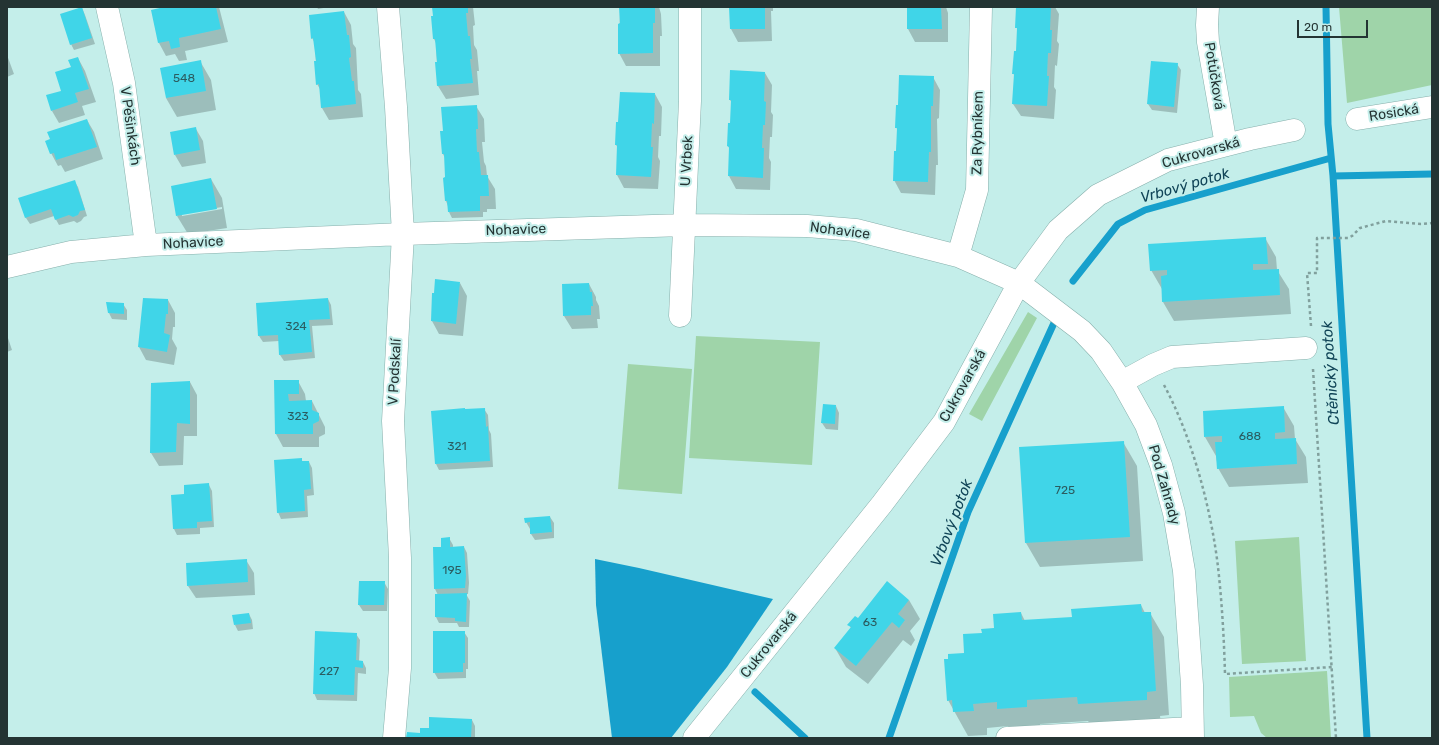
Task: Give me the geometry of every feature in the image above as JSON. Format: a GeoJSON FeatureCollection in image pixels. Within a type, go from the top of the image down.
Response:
{"type":"FeatureCollection","features":[{"type":"Feature","properties":{"kind":"street","name":"V Pěšinkách"},"geometry":{"type":"LineString","coordinates":[[107,7],[124,83],[146,245]]}},
{"type":"Feature","properties":{"kind":"street","name":"V Podskalí"},"geometry":{"type":"LineString","coordinates":[[388,7],[396,107],[403,234],[393,421],[400,558],[400,668],[394,738]]}},
{"type":"Feature","properties":{"kind":"street","name":"U Vrbek"},"geometry":{"type":"LineString","coordinates":[[680,316],[690,101],[690,7]]}},
{"type":"Feature","properties":{"kind":"street","name":"Za Rybníkem"},"geometry":{"type":"LineString","coordinates":[[958,256],[977,190],[981,7]]}},
{"type":"Feature","properties":{"kind":"street","name":"Potůčková"},"geometry":{"type":"LineString","coordinates":[[1208,7],[1208,42],[1226,145]]}},
{"type":"Feature","properties":{"kind":"street","name":"Rosická"},"geometry":{"type":"LineString","coordinates":[[1357,119],[1432,107]]}},
{"type":"Feature","properties":{"kind":"street","name":"Cukrovarská"},"geometry":{"type":"LineString","coordinates":[[694,738],[882,504],[944,422],[1019,283],[1058,230],[1098,196],[1168,160],[1294,130]]}},
{"type":"Feature","properties":{"kind":"street","name":"Nohavice"},"geometry":{"type":"LineString","coordinates":[[7,267],[71,252],[146,245],[403,234],[684,225],[807,226],[856,230],[958,256],[1019,283]]}},
{"type":"Feature","properties":{"kind":"street","name":"Pod Zahrady"},"geometry":{"type":"LineString","coordinates":[[1019,283],[1082,331],[1101,351],[1122,382],[1146,425],[1161,465],[1174,513],[1184,571],[1192,684],[1193,733]]}},
{"type":"Feature","properties":{"kind":"street"},"geometry":{"type":"LineString","coordinates":[[1122,382],[1153,365],[1172,358],[1310,348]]}},
{"type":"Feature","properties":{"kind":"street"},"geometry":{"type":"LineString","coordinates":[[1007,738],[1193,733]]}},
{"type":"Feature","properties":{"kind":"path"},"geometry":{"type":"LineString","coordinates":[[1336,738],[1310,348],[1307,273],[1318,273],[1317,238],[1339,238],[1352,236],[1355,232],[1364,227],[1386,221],[1421,224],[1432,223]]}},
{"type":"Feature","properties":{"kind":"path"},"geometry":{"type":"LineString","coordinates":[[1225,674],[1332,667]]}},
{"type":"Feature","properties":{"kind":"green space"},"geometry":{"type":"Polygon","coordinates":[[[1339,7],[1432,7],[1432,85],[1347,103],[1339,7]]]}},
{"type":"Feature","properties":{"kind":"green space"},"geometry":{"type":"Polygon","coordinates":[[[1028,312],[1037,318],[982,421],[969,414],[1028,312]]]}},
{"type":"Feature","properties":{"kind":"green space"},"geometry":{"type":"Polygon","coordinates":[[[696,336],[820,342],[812,465],[689,458],[696,336]]]}},
{"type":"Feature","properties":{"kind":"green space"},"geometry":{"type":"Polygon","coordinates":[[[628,364],[692,369],[682,494],[618,489],[628,364]]]}},
{"type":"Feature","properties":{"kind":"green space"},"geometry":{"type":"Polygon","coordinates":[[[1299,537],[1306,661],[1242,664],[1235,541],[1299,537]]]}},
{"type":"Feature","properties":{"kind":"green space"},"geometry":{"type":"Polygon","coordinates":[[[1327,671],[1331,738],[1267,738],[1261,733],[1254,716],[1230,717],[1229,677],[1327,671]]]}},
{"type":"Feature","properties":{"kind":"water"},"geometry":{"type":"Polygon","coordinates":[[[595,559],[773,599],[727,667],[671,738],[612,738],[596,605],[595,559]]]}},
{"type":"Feature","properties":{"kind":"building"},"geometry":{"type":"Polygon","coordinates":[[[82,7],[92,38],[70,45],[60,14],[82,7]]]}},
{"type":"Feature","properties":{"kind":"building"},"geometry":{"type":"Polygon","coordinates":[[[164,7],[216,7],[221,29],[179,38],[180,47],[171,49],[169,41],[158,43],[151,10],[164,7]]]}},
{"type":"Feature","properties":{"kind":"building"},"geometry":{"type":"Polygon","coordinates":[[[432,7],[468,7],[468,13],[466,13],[468,36],[470,36],[472,59],[470,59],[473,83],[437,86],[435,62],[437,62],[431,16],[433,16],[432,7]]]}},
{"type":"Feature","properties":{"kind":"building"},"geometry":{"type":"Polygon","coordinates":[[[619,7],[655,7],[655,23],[653,23],[653,53],[618,54],[618,24],[620,23],[619,7]]]}},
{"type":"Feature","properties":{"kind":"building"},"geometry":{"type":"Polygon","coordinates":[[[729,7],[765,7],[765,29],[730,29],[729,7]]]}},
{"type":"Feature","properties":{"kind":"building"},"geometry":{"type":"Polygon","coordinates":[[[907,7],[941,7],[942,29],[907,29],[907,7]]]}},
{"type":"Feature","properties":{"kind":"building"},"geometry":{"type":"Polygon","coordinates":[[[1016,7],[1051,7],[1050,30],[1052,30],[1051,53],[1048,53],[1047,76],[1049,76],[1047,106],[1012,104],[1014,74],[1012,74],[1014,51],[1016,51],[1017,28],[1015,28],[1016,7]]]}},
{"type":"Feature","properties":{"kind":"building"},"geometry":{"type":"Polygon","coordinates":[[[344,11],[347,35],[349,35],[351,57],[349,58],[352,81],[354,81],[356,104],[321,108],[319,84],[316,85],[314,61],[316,61],[313,38],[311,39],[309,15],[344,11]]]}},
{"type":"Feature","properties":{"kind":"building"},"geometry":{"type":"Polygon","coordinates":[[[78,57],[89,89],[75,93],[78,102],[51,111],[46,95],[61,91],[55,72],[71,67],[68,60],[78,57]]]}},
{"type":"Feature","properties":{"kind":"building"},"geometry":{"type":"Polygon","coordinates":[[[201,60],[206,91],[166,98],[160,68],[201,60]]]}},
{"type":"Feature","properties":{"kind":"building"},"geometry":{"type":"Polygon","coordinates":[[[1151,61],[1178,63],[1174,107],[1147,104],[1151,61]]]}},
{"type":"Feature","properties":{"kind":"building"},"geometry":{"type":"Polygon","coordinates":[[[730,70],[765,72],[764,101],[766,102],[762,148],[764,148],[763,178],[728,176],[729,147],[727,146],[731,100],[729,100],[730,70]]]}},
{"type":"Feature","properties":{"kind":"building"},"geometry":{"type":"Polygon","coordinates":[[[899,75],[934,76],[933,106],[931,106],[931,152],[929,152],[928,182],[893,181],[894,151],[896,151],[897,128],[895,128],[896,105],[898,105],[899,75]]]}},
{"type":"Feature","properties":{"kind":"building"},"geometry":{"type":"Polygon","coordinates":[[[620,92],[655,93],[654,124],[652,123],[651,147],[653,147],[651,177],[616,175],[616,122],[618,122],[620,92]]]}},
{"type":"Feature","properties":{"kind":"building"},"geometry":{"type":"Polygon","coordinates":[[[477,105],[477,152],[479,152],[481,175],[488,175],[489,196],[480,196],[480,211],[448,212],[447,201],[445,201],[443,178],[445,177],[444,154],[442,154],[440,131],[443,131],[441,107],[477,105]]]}},
{"type":"Feature","properties":{"kind":"building"},"geometry":{"type":"Polygon","coordinates":[[[87,119],[97,147],[56,160],[54,153],[50,154],[45,141],[50,139],[47,132],[87,119]]]}},
{"type":"Feature","properties":{"kind":"building"},"geometry":{"type":"Polygon","coordinates":[[[196,127],[200,150],[174,155],[170,132],[196,127]]]}},
{"type":"Feature","properties":{"kind":"building"},"geometry":{"type":"Polygon","coordinates":[[[211,178],[217,209],[176,216],[171,186],[211,178]]]}},
{"type":"Feature","properties":{"kind":"building"},"geometry":{"type":"Polygon","coordinates":[[[75,180],[85,210],[80,211],[78,215],[73,217],[69,215],[55,220],[51,209],[25,218],[18,198],[75,180]]]}},
{"type":"Feature","properties":{"kind":"building"},"geometry":{"type":"Polygon","coordinates":[[[1266,237],[1268,264],[1253,264],[1253,270],[1279,269],[1280,295],[1162,302],[1161,276],[1167,275],[1167,270],[1150,271],[1148,244],[1266,237]]]}},
{"type":"Feature","properties":{"kind":"building"},"geometry":{"type":"Polygon","coordinates":[[[435,279],[460,282],[456,324],[431,321],[432,293],[434,293],[435,279]]]}},
{"type":"Feature","properties":{"kind":"building"},"geometry":{"type":"Polygon","coordinates":[[[589,283],[590,292],[592,292],[593,306],[591,306],[591,315],[563,316],[562,284],[589,283]]]}},
{"type":"Feature","properties":{"kind":"building"},"geometry":{"type":"Polygon","coordinates":[[[143,298],[168,299],[168,314],[166,314],[164,333],[170,335],[167,352],[138,347],[143,298]]]}},
{"type":"Feature","properties":{"kind":"building"},"geometry":{"type":"Polygon","coordinates":[[[328,298],[330,319],[309,320],[312,352],[279,355],[278,335],[258,336],[256,303],[328,298]]]}},
{"type":"Feature","properties":{"kind":"building"},"geometry":{"type":"Polygon","coordinates":[[[106,302],[124,303],[124,314],[108,313],[106,302]]]}},
{"type":"Feature","properties":{"kind":"building"},"geometry":{"type":"Polygon","coordinates":[[[274,380],[299,380],[299,394],[288,394],[289,401],[312,400],[312,410],[319,413],[319,421],[313,424],[313,434],[275,434],[274,380]]]}},
{"type":"Feature","properties":{"kind":"building"},"geometry":{"type":"Polygon","coordinates":[[[190,381],[190,424],[177,423],[176,452],[150,453],[151,383],[190,381]]]}},
{"type":"Feature","properties":{"kind":"building"},"geometry":{"type":"Polygon","coordinates":[[[823,404],[836,405],[835,424],[821,423],[823,404]]]}},
{"type":"Feature","properties":{"kind":"building"},"geometry":{"type":"Polygon","coordinates":[[[1284,406],[1285,432],[1275,433],[1275,439],[1296,438],[1297,464],[1217,469],[1215,442],[1222,442],[1222,436],[1204,437],[1203,411],[1284,406]]]}},
{"type":"Feature","properties":{"kind":"building"},"geometry":{"type":"Polygon","coordinates":[[[485,408],[486,427],[488,426],[490,461],[435,464],[431,411],[485,408]]]}},
{"type":"Feature","properties":{"kind":"building"},"geometry":{"type":"Polygon","coordinates":[[[1124,441],[1130,537],[1025,543],[1019,447],[1124,441]]]}},
{"type":"Feature","properties":{"kind":"building"},"geometry":{"type":"Polygon","coordinates":[[[302,458],[302,461],[309,461],[311,489],[304,490],[305,511],[277,513],[274,460],[302,458]]]}},
{"type":"Feature","properties":{"kind":"building"},"geometry":{"type":"Polygon","coordinates":[[[209,483],[212,521],[197,522],[197,528],[173,529],[171,495],[184,494],[184,485],[209,483]]]}},
{"type":"Feature","properties":{"kind":"building"},"geometry":{"type":"Polygon","coordinates":[[[550,516],[552,532],[530,534],[530,522],[525,523],[524,518],[550,516]]]}},
{"type":"Feature","properties":{"kind":"building"},"geometry":{"type":"Polygon","coordinates":[[[450,537],[450,547],[464,546],[466,576],[465,588],[434,589],[433,547],[441,547],[441,538],[450,537]]]}},
{"type":"Feature","properties":{"kind":"building"},"geometry":{"type":"Polygon","coordinates":[[[247,559],[248,582],[187,586],[186,563],[247,559]]]}},
{"type":"Feature","properties":{"kind":"building"},"geometry":{"type":"Polygon","coordinates":[[[359,581],[385,581],[384,605],[358,605],[359,581]]]}},
{"type":"Feature","properties":{"kind":"building"},"geometry":{"type":"Polygon","coordinates":[[[887,581],[909,600],[898,614],[905,620],[899,628],[892,622],[856,666],[834,648],[851,627],[847,625],[855,616],[858,618],[887,581]]]}},
{"type":"Feature","properties":{"kind":"building"},"geometry":{"type":"Polygon","coordinates":[[[467,593],[466,622],[455,621],[455,618],[435,617],[435,594],[467,593]]]}},
{"type":"Feature","properties":{"kind":"building"},"geometry":{"type":"Polygon","coordinates":[[[1141,604],[1142,612],[1151,612],[1156,691],[1147,692],[1147,700],[1078,704],[1077,697],[1027,700],[1027,707],[997,709],[997,702],[973,704],[974,711],[953,712],[952,700],[947,701],[944,659],[948,659],[948,654],[964,653],[963,634],[982,633],[981,629],[994,628],[993,614],[1021,612],[1022,620],[1072,617],[1071,609],[1141,604]]]}},
{"type":"Feature","properties":{"kind":"building"},"geometry":{"type":"Polygon","coordinates":[[[249,613],[251,623],[234,625],[232,615],[249,613]]]}},
{"type":"Feature","properties":{"kind":"building"},"geometry":{"type":"Polygon","coordinates":[[[315,631],[357,633],[356,660],[363,661],[363,668],[355,667],[354,695],[313,694],[315,631]]]}},
{"type":"Feature","properties":{"kind":"building"},"geometry":{"type":"Polygon","coordinates":[[[433,631],[465,631],[465,663],[463,663],[463,672],[433,673],[433,631]]]}},
{"type":"Feature","properties":{"kind":"building"},"geometry":{"type":"Polygon","coordinates":[[[429,717],[472,719],[471,738],[406,738],[407,732],[420,733],[420,728],[429,728],[429,717]]]}},
{"type":"Feature","properties":{"kind":"waterway","name":"Ctěnický potok"},"geometry":{"type":"LineString","coordinates":[[1326,7],[1328,124],[1333,176],[1367,738]]}},
{"type":"Feature","properties":{"kind":"waterway","name":"Vrbový potok"},"geometry":{"type":"LineString","coordinates":[[1073,281],[1118,224],[1145,210],[1331,158]]}},
{"type":"Feature","properties":{"kind":"waterway"},"geometry":{"type":"LineString","coordinates":[[1333,176],[1432,174]]}},
{"type":"Feature","properties":{"kind":"waterway","name":"Vrbový potok"},"geometry":{"type":"LineString","coordinates":[[889,738],[968,512],[1054,323]]}},
{"type":"Feature","properties":{"kind":"waterway"},"geometry":{"type":"LineString","coordinates":[[755,692],[805,738]]}}]}
